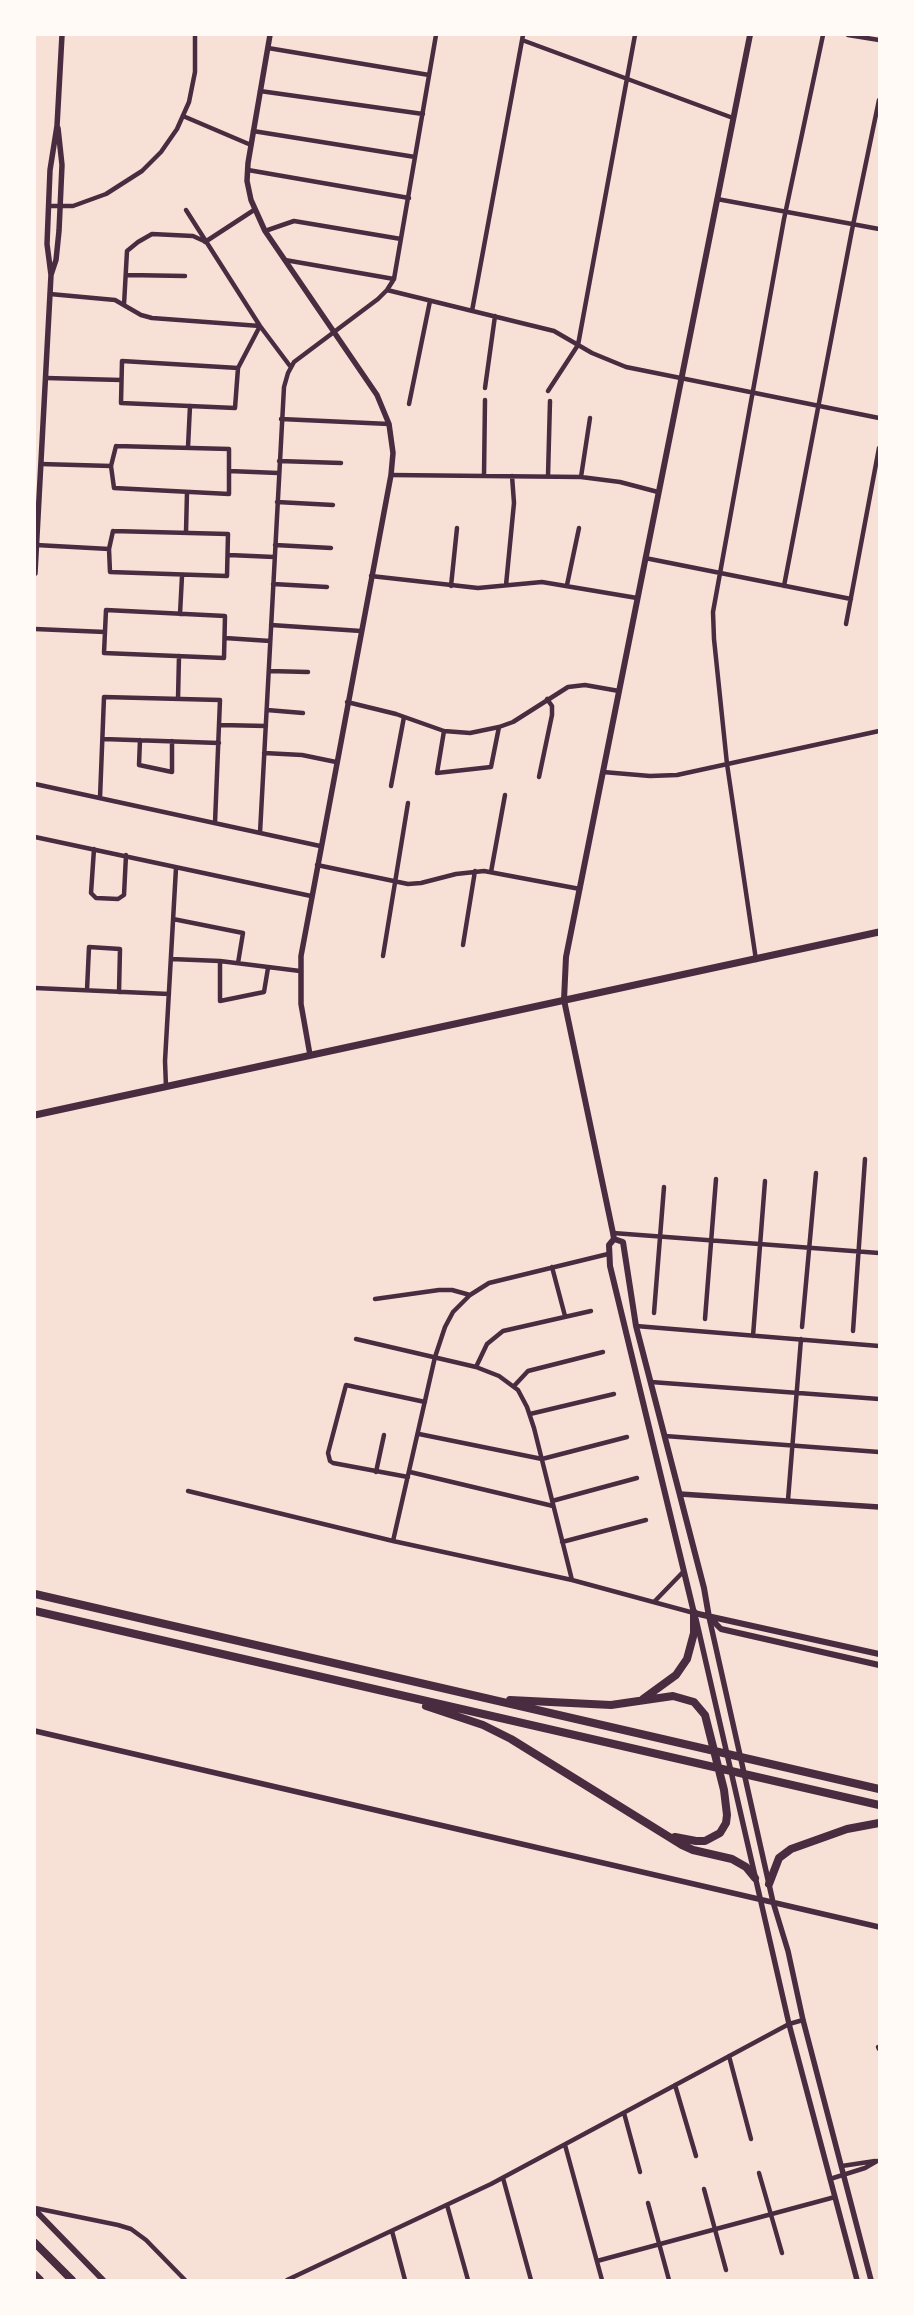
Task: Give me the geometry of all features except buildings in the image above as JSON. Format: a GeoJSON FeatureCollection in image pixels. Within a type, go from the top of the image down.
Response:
{"type":"FeatureCollection","features":[{"type":"Feature","properties":{"kind":"highway"},"geometry":{"type":"LineString","coordinates":[[35,1594],[879,1789]]}},
{"type":"Feature","properties":{"kind":"highway"},"geometry":{"type":"LineString","coordinates":[[35,1611],[879,1805]]}},
{"type":"Feature","properties":{"kind":"highway"},"geometry":{"type":"LineString","coordinates":[[640,1701],[676,1675],[686,1659],[694,1633],[694,1612]]}},
{"type":"Feature","properties":{"kind":"highway"},"geometry":{"type":"LineString","coordinates":[[384,1692],[483,1725],[512,1738],[693,1850],[732,1859],[746,1867],[755,1878]]}},
{"type":"Feature","properties":{"kind":"highway"},"geometry":{"type":"LineString","coordinates":[[486,1698],[596,1705],[673,1696],[688,1699],[700,1707],[708,1725],[724,1790],[726,1823],[720,1833],[705,1841],[686,1840],[668,1835]]}},
{"type":"Feature","properties":{"kind":"highway"},"geometry":{"type":"LineString","coordinates":[[770,1884],[779,1858],[791,1849],[847,1829],[879,1823]]}},
{"type":"Feature","properties":{"kind":"highway"},"geometry":{"type":"LineString","coordinates":[[35,2243],[72,2280]]}},
{"type":"Feature","properties":{"kind":"highway"},"geometry":{"type":"LineString","coordinates":[[35,2275],[40,2280]]}},
{"type":"Feature","properties":{"kind":"main road"},"geometry":{"type":"LineString","coordinates":[[750,35],[566,957],[564,1000],[614,1236],[609,1245],[608,1254],[694,1612],[879,1654]]}},
{"type":"Feature","properties":{"kind":"main road"},"geometry":{"type":"LineString","coordinates":[[35,1115],[879,932]]}},
{"type":"Feature","properties":{"kind":"main road"},"geometry":{"type":"LineString","coordinates":[[614,1236],[622,1242],[636,1326],[704,1588],[709,1616],[722,1629],[879,1665]]}},
{"type":"Feature","properties":{"kind":"main road"},"geometry":{"type":"LineString","coordinates":[[35,2209],[103,2280]]}},
{"type":"Feature","properties":{"kind":"street"},"geometry":{"type":"LineString","coordinates":[[51,275],[58,249],[62,164],[58,126],[62,35]]}},
{"type":"Feature","properties":{"kind":"street"},"geometry":{"type":"LineString","coordinates":[[48,206],[73,206],[94,200],[117,188],[142,171],[169,142],[183,116],[195,72],[195,35]]}},
{"type":"Feature","properties":{"kind":"street"},"geometry":{"type":"LineString","coordinates":[[270,35],[248,170],[249,191],[254,210],[265,231],[373,388],[382,405],[388,424],[393,453],[311,896],[300,971],[301,1004],[310,1055]]}},
{"type":"Feature","properties":{"kind":"street"},"geometry":{"type":"LineString","coordinates":[[260,833],[282,394],[290,366],[372,304],[387,290],[394,279],[436,35]]}},
{"type":"Feature","properties":{"kind":"street"},"geometry":{"type":"LineString","coordinates":[[548,391],[578,345],[635,35]]}},
{"type":"Feature","properties":{"kind":"street"},"geometry":{"type":"LineString","coordinates":[[756,960],[727,764],[713,625],[718,572],[786,212],[823,35]]}},
{"type":"Feature","properties":{"kind":"street"},"geometry":{"type":"LineString","coordinates":[[848,35],[879,40]]}},
{"type":"Feature","properties":{"kind":"street"},"geometry":{"type":"LineString","coordinates":[[472,311],[522,38],[733,118]]}},
{"type":"Feature","properties":{"kind":"street"},"geometry":{"type":"LineString","coordinates":[[268,48],[429,75]]}},
{"type":"Feature","properties":{"kind":"street"},"geometry":{"type":"LineString","coordinates":[[260,91],[423,114]]}},
{"type":"Feature","properties":{"kind":"street"},"geometry":{"type":"LineString","coordinates":[[784,586],[853,224],[879,100]]}},
{"type":"Feature","properties":{"kind":"street"},"geometry":{"type":"LineString","coordinates":[[183,116],[251,145]]}},
{"type":"Feature","properties":{"kind":"street"},"geometry":{"type":"LineString","coordinates":[[35,573],[51,275],[48,244],[50,166],[58,126]]}},
{"type":"Feature","properties":{"kind":"street"},"geometry":{"type":"LineString","coordinates":[[253,131],[416,157]]}},
{"type":"Feature","properties":{"kind":"street"},"geometry":{"type":"LineString","coordinates":[[248,170],[408,198]]}},
{"type":"Feature","properties":{"kind":"street"},"geometry":{"type":"LineString","coordinates":[[717,199],[879,229]]}},
{"type":"Feature","properties":{"kind":"street"},"geometry":{"type":"LineString","coordinates":[[186,210],[260,326],[290,366]]}},
{"type":"Feature","properties":{"kind":"street"},"geometry":{"type":"LineString","coordinates":[[205,242],[254,210]]}},
{"type":"Feature","properties":{"kind":"street"},"geometry":{"type":"LineString","coordinates":[[265,231],[294,221],[401,240]]}},
{"type":"Feature","properties":{"kind":"street"},"geometry":{"type":"LineString","coordinates":[[124,305],[127,251],[138,242],[152,234],[193,236],[205,242]]}},
{"type":"Feature","properties":{"kind":"street"},"geometry":{"type":"LineString","coordinates":[[285,260],[394,279]]}},
{"type":"Feature","properties":{"kind":"street"},"geometry":{"type":"LineString","coordinates":[[126,275],[185,276]]}},
{"type":"Feature","properties":{"kind":"street"},"geometry":{"type":"LineString","coordinates":[[387,290],[554,331],[616,363],[752,393],[879,418]]}},
{"type":"Feature","properties":{"kind":"street"},"geometry":{"type":"LineString","coordinates":[[50,294],[109,299],[141,315],[152,318],[260,326]]}},
{"type":"Feature","properties":{"kind":"street"},"geometry":{"type":"LineString","coordinates":[[409,404],[430,301]]}},
{"type":"Feature","properties":{"kind":"street"},"geometry":{"type":"LineString","coordinates":[[485,388],[495,316]]}},
{"type":"Feature","properties":{"kind":"street"},"geometry":{"type":"LineString","coordinates":[[238,368],[122,361],[121,403],[235,408],[238,368],[260,326]]}},
{"type":"Feature","properties":{"kind":"street"},"geometry":{"type":"LineString","coordinates":[[46,378],[121,380]]}},
{"type":"Feature","properties":{"kind":"street"},"geometry":{"type":"LineString","coordinates":[[484,476],[485,400]]}},
{"type":"Feature","properties":{"kind":"street"},"geometry":{"type":"LineString","coordinates":[[548,476],[550,401]]}},
{"type":"Feature","properties":{"kind":"street"},"geometry":{"type":"LineString","coordinates":[[188,447],[190,406]]}},
{"type":"Feature","properties":{"kind":"street"},"geometry":{"type":"LineString","coordinates":[[581,477],[590,418]]}},
{"type":"Feature","properties":{"kind":"street"},"geometry":{"type":"LineString","coordinates":[[281,419],[388,424]]}},
{"type":"Feature","properties":{"kind":"street"},"geometry":{"type":"LineString","coordinates":[[116,446],[229,449],[229,494],[114,488],[111,466],[116,446]]}},
{"type":"Feature","properties":{"kind":"street"},"geometry":{"type":"LineString","coordinates":[[846,624],[879,448]]}},
{"type":"Feature","properties":{"kind":"street"},"geometry":{"type":"LineString","coordinates":[[279,461],[341,463]]}},
{"type":"Feature","properties":{"kind":"street"},"geometry":{"type":"LineString","coordinates":[[41,464],[111,466]]}},
{"type":"Feature","properties":{"kind":"street"},"geometry":{"type":"LineString","coordinates":[[229,471],[278,473]]}},
{"type":"Feature","properties":{"kind":"street"},"geometry":{"type":"LineString","coordinates":[[390,475],[581,477],[620,482],[658,492]]}},
{"type":"Feature","properties":{"kind":"street"},"geometry":{"type":"LineString","coordinates":[[506,585],[514,503],[512,476]]}},
{"type":"Feature","properties":{"kind":"street"},"geometry":{"type":"LineString","coordinates":[[186,532],[187,492]]}},
{"type":"Feature","properties":{"kind":"street"},"geometry":{"type":"LineString","coordinates":[[277,502],[333,505]]}},
{"type":"Feature","properties":{"kind":"street"},"geometry":{"type":"LineString","coordinates":[[452,586],[457,528]]}},
{"type":"Feature","properties":{"kind":"street"},"geometry":{"type":"LineString","coordinates":[[567,585],[579,528]]}},
{"type":"Feature","properties":{"kind":"street"},"geometry":{"type":"LineString","coordinates":[[113,531],[186,532],[228,534],[227,576],[182,576],[110,572],[109,549],[113,531]]}},
{"type":"Feature","properties":{"kind":"street"},"geometry":{"type":"LineString","coordinates":[[36,545],[109,549]]}},
{"type":"Feature","properties":{"kind":"street"},"geometry":{"type":"LineString","coordinates":[[275,545],[331,548]]}},
{"type":"Feature","properties":{"kind":"street"},"geometry":{"type":"LineString","coordinates":[[228,555],[274,557]]}},
{"type":"Feature","properties":{"kind":"street"},"geometry":{"type":"LineString","coordinates":[[645,558],[851,599]]}},
{"type":"Feature","properties":{"kind":"street"},"geometry":{"type":"LineString","coordinates":[[180,614],[182,576]]}},
{"type":"Feature","properties":{"kind":"street"},"geometry":{"type":"LineString","coordinates":[[371,576],[478,588],[535,581],[637,598]]}},
{"type":"Feature","properties":{"kind":"street"},"geometry":{"type":"LineString","coordinates":[[273,584],[327,586]]}},
{"type":"Feature","properties":{"kind":"street"},"geometry":{"type":"LineString","coordinates":[[106,610],[225,616],[224,658],[104,653],[105,632],[106,610]]}},
{"type":"Feature","properties":{"kind":"street"},"geometry":{"type":"LineString","coordinates":[[271,625],[361,630]]}},
{"type":"Feature","properties":{"kind":"street"},"geometry":{"type":"LineString","coordinates":[[35,629],[105,632]]}},
{"type":"Feature","properties":{"kind":"street"},"geometry":{"type":"LineString","coordinates":[[225,638],[270,641]]}},
{"type":"Feature","properties":{"kind":"street"},"geometry":{"type":"LineString","coordinates":[[178,699],[179,656]]}},
{"type":"Feature","properties":{"kind":"street"},"geometry":{"type":"LineString","coordinates":[[269,671],[308,672]]}},
{"type":"Feature","properties":{"kind":"street"},"geometry":{"type":"LineString","coordinates":[[347,702],[404,717],[444,731],[470,733],[499,727],[522,716],[560,691],[576,685],[619,691]]}},
{"type":"Feature","properties":{"kind":"street"},"geometry":{"type":"LineString","coordinates":[[100,798],[104,697],[220,700],[215,823]]}},
{"type":"Feature","properties":{"kind":"street"},"geometry":{"type":"LineString","coordinates":[[539,777],[552,715],[552,706],[547,699]]}},
{"type":"Feature","properties":{"kind":"street"},"geometry":{"type":"LineString","coordinates":[[267,710],[303,713]]}},
{"type":"Feature","properties":{"kind":"street"},"geometry":{"type":"LineString","coordinates":[[391,786],[404,717]]}},
{"type":"Feature","properties":{"kind":"street"},"geometry":{"type":"LineString","coordinates":[[220,725],[266,726]]}},
{"type":"Feature","properties":{"kind":"street"},"geometry":{"type":"LineString","coordinates":[[444,731],[437,773],[491,767],[499,727]]}},
{"type":"Feature","properties":{"kind":"street"},"geometry":{"type":"LineString","coordinates":[[603,772],[667,776],[879,731]]}},
{"type":"Feature","properties":{"kind":"street"},"geometry":{"type":"LineString","coordinates":[[103,739],[219,743]]}},
{"type":"Feature","properties":{"kind":"street"},"geometry":{"type":"LineString","coordinates":[[140,740],[139,765],[172,772],[172,741]]}},
{"type":"Feature","properties":{"kind":"street"},"geometry":{"type":"LineString","coordinates":[[264,753],[302,755],[336,762]]}},
{"type":"Feature","properties":{"kind":"street"},"geometry":{"type":"LineString","coordinates":[[35,784],[320,846]]}},
{"type":"Feature","properties":{"kind":"street"},"geometry":{"type":"LineString","coordinates":[[491,872],[505,795]]}},
{"type":"Feature","properties":{"kind":"street"},"geometry":{"type":"LineString","coordinates":[[383,956],[408,803]]}},
{"type":"Feature","properties":{"kind":"street"},"geometry":{"type":"LineString","coordinates":[[35,837],[311,896]]}},
{"type":"Feature","properties":{"kind":"street"},"geometry":{"type":"LineString","coordinates":[[94,849],[91,893],[96,898],[118,899],[124,895],[126,856]]}},
{"type":"Feature","properties":{"kind":"street"},"geometry":{"type":"LineString","coordinates":[[317,865],[395,882],[421,883],[456,874],[491,872],[580,890]]}},
{"type":"Feature","properties":{"kind":"street"},"geometry":{"type":"LineString","coordinates":[[166,1087],[176,868]]}},
{"type":"Feature","properties":{"kind":"street"},"geometry":{"type":"LineString","coordinates":[[463,945],[475,872]]}},
{"type":"Feature","properties":{"kind":"street"},"geometry":{"type":"LineString","coordinates":[[173,919],[243,933],[238,962]]}},
{"type":"Feature","properties":{"kind":"street"},"geometry":{"type":"LineString","coordinates":[[87,990],[89,947],[120,948],[119,992]]}},
{"type":"Feature","properties":{"kind":"street"},"geometry":{"type":"LineString","coordinates":[[171,959],[238,962],[268,968],[300,971]]}},
{"type":"Feature","properties":{"kind":"street"},"geometry":{"type":"LineString","coordinates":[[220,961],[220,1001],[264,992],[268,968]]}},
{"type":"Feature","properties":{"kind":"street"},"geometry":{"type":"LineString","coordinates":[[35,988],[169,994]]}},
{"type":"Feature","properties":{"kind":"street"},"geometry":{"type":"LineString","coordinates":[[853,1331],[865,1160]]}},
{"type":"Feature","properties":{"kind":"street"},"geometry":{"type":"LineString","coordinates":[[802,1327],[816,1173]]}},
{"type":"Feature","properties":{"kind":"street"},"geometry":{"type":"LineString","coordinates":[[705,1319],[716,1179]]}},
{"type":"Feature","properties":{"kind":"street"},"geometry":{"type":"LineString","coordinates":[[753,1336],[765,1181]]}},
{"type":"Feature","properties":{"kind":"street"},"geometry":{"type":"LineString","coordinates":[[654,1313],[664,1187]]}},
{"type":"Feature","properties":{"kind":"street"},"geometry":{"type":"LineString","coordinates":[[614,1236],[660,1236],[879,1253]]}},
{"type":"Feature","properties":{"kind":"street"},"geometry":{"type":"LineString","coordinates":[[393,1541],[419,1434],[435,1357],[449,1319],[470,1295],[482,1286],[498,1280],[608,1254]]}},
{"type":"Feature","properties":{"kind":"street"},"geometry":{"type":"LineString","coordinates":[[552,1267],[565,1316]]}},
{"type":"Feature","properties":{"kind":"street"},"geometry":{"type":"LineString","coordinates":[[376,1299],[439,1290],[452,1290],[470,1295]]}},
{"type":"Feature","properties":{"kind":"street"},"geometry":{"type":"LineString","coordinates":[[476,1367],[487,1344],[503,1331],[591,1311]]}},
{"type":"Feature","properties":{"kind":"street"},"geometry":{"type":"LineString","coordinates":[[636,1326],[879,1346]]}},
{"type":"Feature","properties":{"kind":"street"},"geometry":{"type":"LineString","coordinates":[[356,1339],[476,1367],[499,1376],[514,1386],[521,1395],[530,1414],[572,1580]]}},
{"type":"Feature","properties":{"kind":"street"},"geometry":{"type":"LineString","coordinates":[[788,1500],[801,1340]]}},
{"type":"Feature","properties":{"kind":"street"},"geometry":{"type":"LineString","coordinates":[[514,1386],[528,1371],[603,1352]]}},
{"type":"Feature","properties":{"kind":"street"},"geometry":{"type":"LineString","coordinates":[[651,1382],[879,1399]]}},
{"type":"Feature","properties":{"kind":"street"},"geometry":{"type":"LineString","coordinates":[[408,1478],[333,1463],[328,1458],[346,1385],[425,1402]]}},
{"type":"Feature","properties":{"kind":"street"},"geometry":{"type":"LineString","coordinates":[[530,1414],[614,1394]]}},
{"type":"Feature","properties":{"kind":"street"},"geometry":{"type":"LineString","coordinates":[[419,1434],[542,1459],[627,1437]]}},
{"type":"Feature","properties":{"kind":"street"},"geometry":{"type":"LineString","coordinates":[[376,1472],[384,1435]]}},
{"type":"Feature","properties":{"kind":"street"},"geometry":{"type":"LineString","coordinates":[[665,1436],[879,1452]]}},
{"type":"Feature","properties":{"kind":"street"},"geometry":{"type":"LineString","coordinates":[[410,1472],[553,1506]]}},
{"type":"Feature","properties":{"kind":"street"},"geometry":{"type":"LineString","coordinates":[[552,1501],[637,1478]]}},
{"type":"Feature","properties":{"kind":"street"},"geometry":{"type":"LineString","coordinates":[[188,1491],[393,1541],[572,1580],[694,1612],[789,2024],[857,2280]]}},
{"type":"Feature","properties":{"kind":"street"},"geometry":{"type":"LineString","coordinates":[[680,1494],[879,1507]]}},
{"type":"Feature","properties":{"kind":"street"},"geometry":{"type":"LineString","coordinates":[[562,1542],[646,1520]]}},
{"type":"Feature","properties":{"kind":"street"},"geometry":{"type":"LineString","coordinates":[[654,1602],[683,1572]]}},
{"type":"Feature","properties":{"kind":"street"},"geometry":{"type":"LineString","coordinates":[[709,1616],[733,1731],[773,1902],[788,1951],[803,2020],[871,2280]]}},
{"type":"Feature","properties":{"kind":"street"},"geometry":{"type":"LineString","coordinates":[[35,1731],[879,1927]]}},
{"type":"Feature","properties":{"kind":"street"},"geometry":{"type":"LineString","coordinates":[[287,2280],[299,2277],[503,2178],[789,2024],[803,2020]]}},
{"type":"Feature","properties":{"kind":"street"},"geometry":{"type":"LineString","coordinates":[[729,2056],[751,2139]]}},
{"type":"Feature","properties":{"kind":"street"},"geometry":{"type":"LineString","coordinates":[[675,2085],[696,2156]]}},
{"type":"Feature","properties":{"kind":"street"},"geometry":{"type":"LineString","coordinates":[[624,2113],[640,2172]]}},
{"type":"Feature","properties":{"kind":"street"},"geometry":{"type":"LineString","coordinates":[[565,2145],[602,2280]]}},
{"type":"Feature","properties":{"kind":"street"},"geometry":{"type":"LineString","coordinates":[[830,2179],[865,2168],[878,2160]]}},
{"type":"Feature","properties":{"kind":"street"},"geometry":{"type":"LineString","coordinates":[[842,2166],[862,2161],[878,2160]]}},
{"type":"Feature","properties":{"kind":"street"},"geometry":{"type":"LineString","coordinates":[[759,2173],[782,2253]]}},
{"type":"Feature","properties":{"kind":"street"},"geometry":{"type":"LineString","coordinates":[[503,2178],[530,2280]]}},
{"type":"Feature","properties":{"kind":"street"},"geometry":{"type":"LineString","coordinates":[[704,2189],[726,2270]]}},
{"type":"Feature","properties":{"kind":"street"},"geometry":{"type":"LineString","coordinates":[[597,2261],[835,2197]]}},
{"type":"Feature","properties":{"kind":"street"},"geometry":{"type":"LineString","coordinates":[[648,2203],[669,2280]]}},
{"type":"Feature","properties":{"kind":"street"},"geometry":{"type":"LineString","coordinates":[[447,2205],[468,2280]]}},
{"type":"Feature","properties":{"kind":"street"},"geometry":{"type":"LineString","coordinates":[[35,2209],[131,2229],[146,2240],[185,2280]]}},
{"type":"Feature","properties":{"kind":"street"},"geometry":{"type":"LineString","coordinates":[[392,2231],[405,2280]]}}]}
